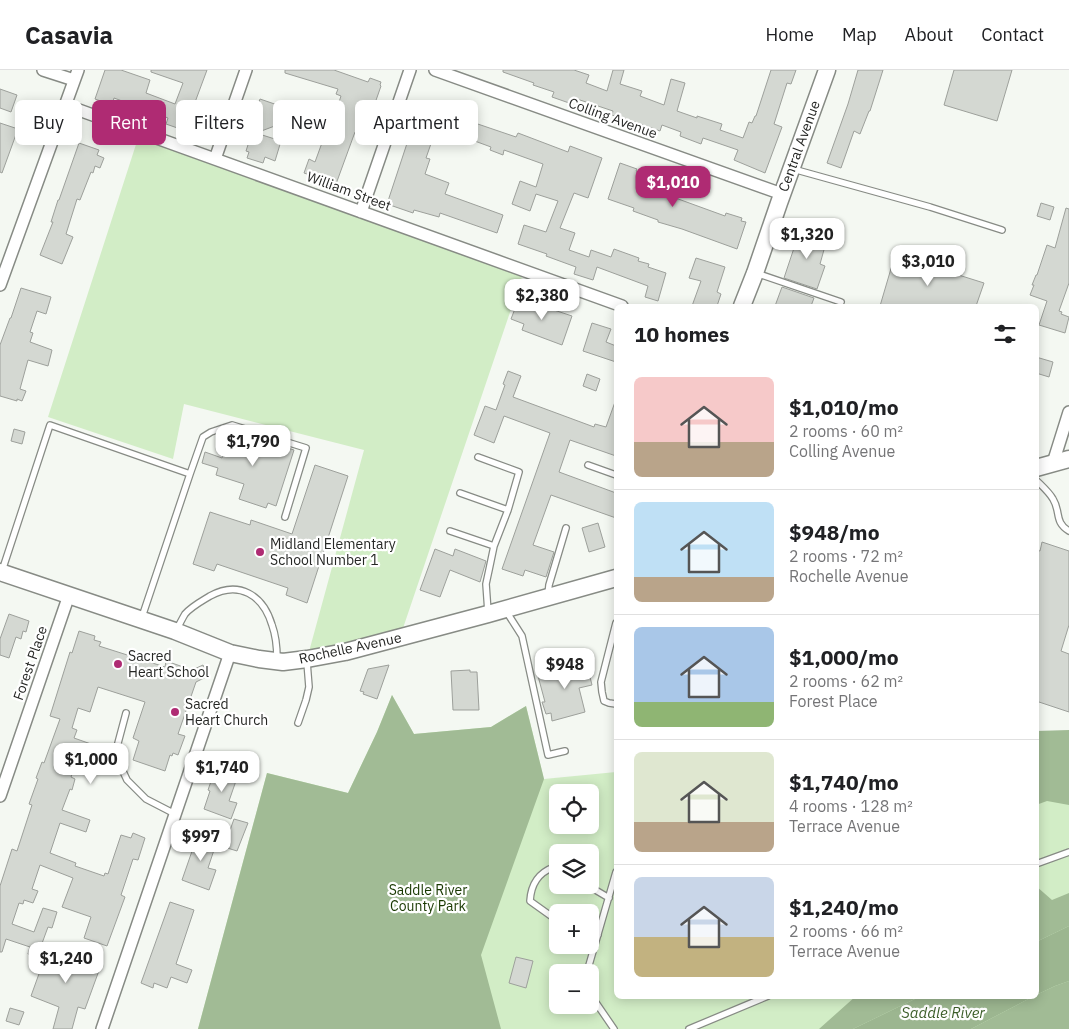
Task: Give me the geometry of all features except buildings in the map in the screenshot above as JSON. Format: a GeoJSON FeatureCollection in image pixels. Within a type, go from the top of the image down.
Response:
{"type":"FeatureCollection","features":[{"type":"Feature","properties":{"kind":"street"},"geometry":{"type":"LineString","coordinates":[[43,70],[76,75],[68,100]]}},
{"type":"Feature","properties":{"kind":"street"},"geometry":{"type":"LineString","coordinates":[[215,159],[246,70]]}},
{"type":"Feature","properties":{"kind":"street"},"geometry":{"type":"LineString","coordinates":[[361,212],[410,70]]}},
{"type":"Feature","properties":{"kind":"street","name":"Colling Avenue"},"geometry":{"type":"LineString","coordinates":[[435,70],[782,194]]}},
{"type":"Feature","properties":{"kind":"street","name":"Central Avenue"},"geometry":{"type":"LineString","coordinates":[[743,304],[827,70]]}},
{"type":"Feature","properties":{"kind":"street","name":"William Street"},"geometry":{"type":"LineString","coordinates":[[82,111],[616,304]]}},
{"type":"Feature","properties":{"kind":"street"},"geometry":{"type":"LineString","coordinates":[[0,285],[51,145]]}},
{"type":"Feature","properties":{"kind":"street"},"geometry":{"type":"LineString","coordinates":[[1039,467],[1061,461],[1069,412]]}},
{"type":"Feature","properties":{"kind":"street","name":"Rochelle Avenue"},"geometry":{"type":"LineString","coordinates":[[1,572],[175,631],[230,653],[259,660],[277,661],[307,660],[345,652],[505,610],[614,579]]}},
{"type":"Feature","properties":{"kind":"street","name":"Forest Place"},"geometry":{"type":"LineString","coordinates":[[0,796],[69,595]]}},
{"type":"Feature","properties":{"kind":"street"},"geometry":{"type":"LineString","coordinates":[[102,1029],[230,653]]}},
{"type":"Feature","properties":{"kind":"lane"},"geometry":{"type":"LineString","coordinates":[[791,169],[1002,230]]}},
{"type":"Feature","properties":{"kind":"lane"},"geometry":{"type":"LineString","coordinates":[[755,273],[841,302]]}},
{"type":"Feature","properties":{"kind":"lane"},"geometry":{"type":"LineString","coordinates":[[1,572],[50,425],[190,474]]}},
{"type":"Feature","properties":{"kind":"lane"},"geometry":{"type":"LineString","coordinates":[[141,619],[203,437],[211,432],[232,425],[306,448],[285,517]]}},
{"type":"Feature","properties":{"kind":"lane"},"geometry":{"type":"LineString","coordinates":[[478,457],[519,472],[508,510],[494,546],[486,584],[488,614]]}},
{"type":"Feature","properties":{"kind":"lane"},"geometry":{"type":"LineString","coordinates":[[588,465],[614,474]]}},
{"type":"Feature","properties":{"kind":"lane"},"geometry":{"type":"LineString","coordinates":[[1039,483],[1053,498],[1058,519],[1069,531]]}},
{"type":"Feature","properties":{"kind":"lane"},"geometry":{"type":"LineString","coordinates":[[460,493],[508,510]]}},
{"type":"Feature","properties":{"kind":"lane"},"geometry":{"type":"LineString","coordinates":[[548,598],[549,585],[566,528]]}},
{"type":"Feature","properties":{"kind":"lane"},"geometry":{"type":"LineString","coordinates":[[450,531],[494,546]]}},
{"type":"Feature","properties":{"kind":"lane"},"geometry":{"type":"LineString","coordinates":[[175,631],[186,613],[200,601],[218,592],[234,589],[248,592],[261,604],[272,623],[276,639],[277,661]]}},
{"type":"Feature","properties":{"kind":"lane"},"geometry":{"type":"LineString","coordinates":[[505,610],[522,636],[548,755],[565,751]]}},
{"type":"Feature","properties":{"kind":"lane"},"geometry":{"type":"LineString","coordinates":[[614,631],[601,682],[604,700],[614,704]]}},
{"type":"Feature","properties":{"kind":"lane"},"geometry":{"type":"LineString","coordinates":[[298,723],[309,687],[307,660]]}},
{"type":"Feature","properties":{"kind":"lane"},"geometry":{"type":"LineString","coordinates":[[126,713],[118,743],[120,765],[127,780],[146,799],[175,814]]}},
{"type":"Feature","properties":{"kind":"lane"},"geometry":{"type":"LineString","coordinates":[[1039,863],[1069,852]]}},
{"type":"Feature","properties":{"kind":"lane"},"geometry":{"type":"LineString","coordinates":[[549,869],[538,877],[530,892],[530,901],[549,915]]}},
{"type":"Feature","properties":{"kind":"lane"},"geometry":{"type":"LineString","coordinates":[[599,932],[614,879]]}},
{"type":"Feature","properties":{"kind":"lane"},"geometry":{"type":"LineString","coordinates":[[599,892],[609,898]]}},
{"type":"Feature","properties":{"kind":"lane"},"geometry":{"type":"LineString","coordinates":[[689,1029],[761,999]]}},
{"type":"Feature","properties":{"kind":"lane"},"geometry":{"type":"LineString","coordinates":[[599,1007],[614,1029]]}},
{"type":"Feature","properties":{"kind":"green space"},"geometry":{"type":"Polygon","coordinates":[[[166,141],[524,271],[400,637],[307,659],[364,450],[184,404],[173,459],[48,417],[136,145],[166,145],[166,141]]]}},
{"type":"Feature","properties":{"kind":"green space","name":"Saddle River County Park"},"geometry":{"type":"Polygon","coordinates":[[[392,695],[414,734],[491,727],[526,706],[544,779],[614,772],[614,999],[1039,999],[1039,790],[1069,785],[1069,1029],[198,1029],[267,773],[348,793],[392,695]]]}},
{"type":"Feature","properties":{"kind":"green space","name":"Saddle River County Park"},"geometry":{"type":"Polygon","coordinates":[[[392,695],[414,734],[491,727],[526,706],[544,779],[481,955],[501,1029],[198,1029],[267,773],[348,793],[392,695]]]}},
{"type":"Feature","properties":{"kind":"green space"},"geometry":{"type":"Polygon","coordinates":[[[1069,730],[1069,805],[1047,801],[1039,804],[1039,731],[1069,730]]]}},
{"type":"Feature","properties":{"kind":"green space"},"geometry":{"type":"Polygon","coordinates":[[[1039,889],[1052,900],[1069,893],[1069,926],[1039,941],[1039,889]]]}},
{"type":"Feature","properties":{"kind":"green space"},"geometry":{"type":"Polygon","coordinates":[[[1069,981],[1069,1029],[971,1029],[1028,999],[1039,999],[1039,994],[1069,981]]]}},
{"type":"Feature","properties":{"kind":"green space"},"geometry":{"type":"Polygon","coordinates":[[[853,999],[915,999],[853,1029],[819,1029],[853,999]]]}},
{"type":"Feature","properties":{"kind":"water"},"geometry":{"type":"Polygon","coordinates":[[[1069,926],[1069,981],[1039,994],[1039,941],[1069,926]]]}},
{"type":"Feature","properties":{"kind":"water","name":"Saddle River"},"geometry":{"type":"Polygon","coordinates":[[[915,999],[1028,999],[971,1029],[853,1029],[915,999]]]}},
{"type":"Feature","properties":{"kind":"place","name":"Midland Elementary School Number 1"},"geometry":{"type":"Point","coordinates":[260,552]}},
{"type":"Feature","properties":{"kind":"place","name":"Sacred Heart School"},"geometry":{"type":"Point","coordinates":[118,664]}},
{"type":"Feature","properties":{"kind":"place","name":"Sacred Heart Church"},"geometry":{"type":"Point","coordinates":[175,712]}}]}
